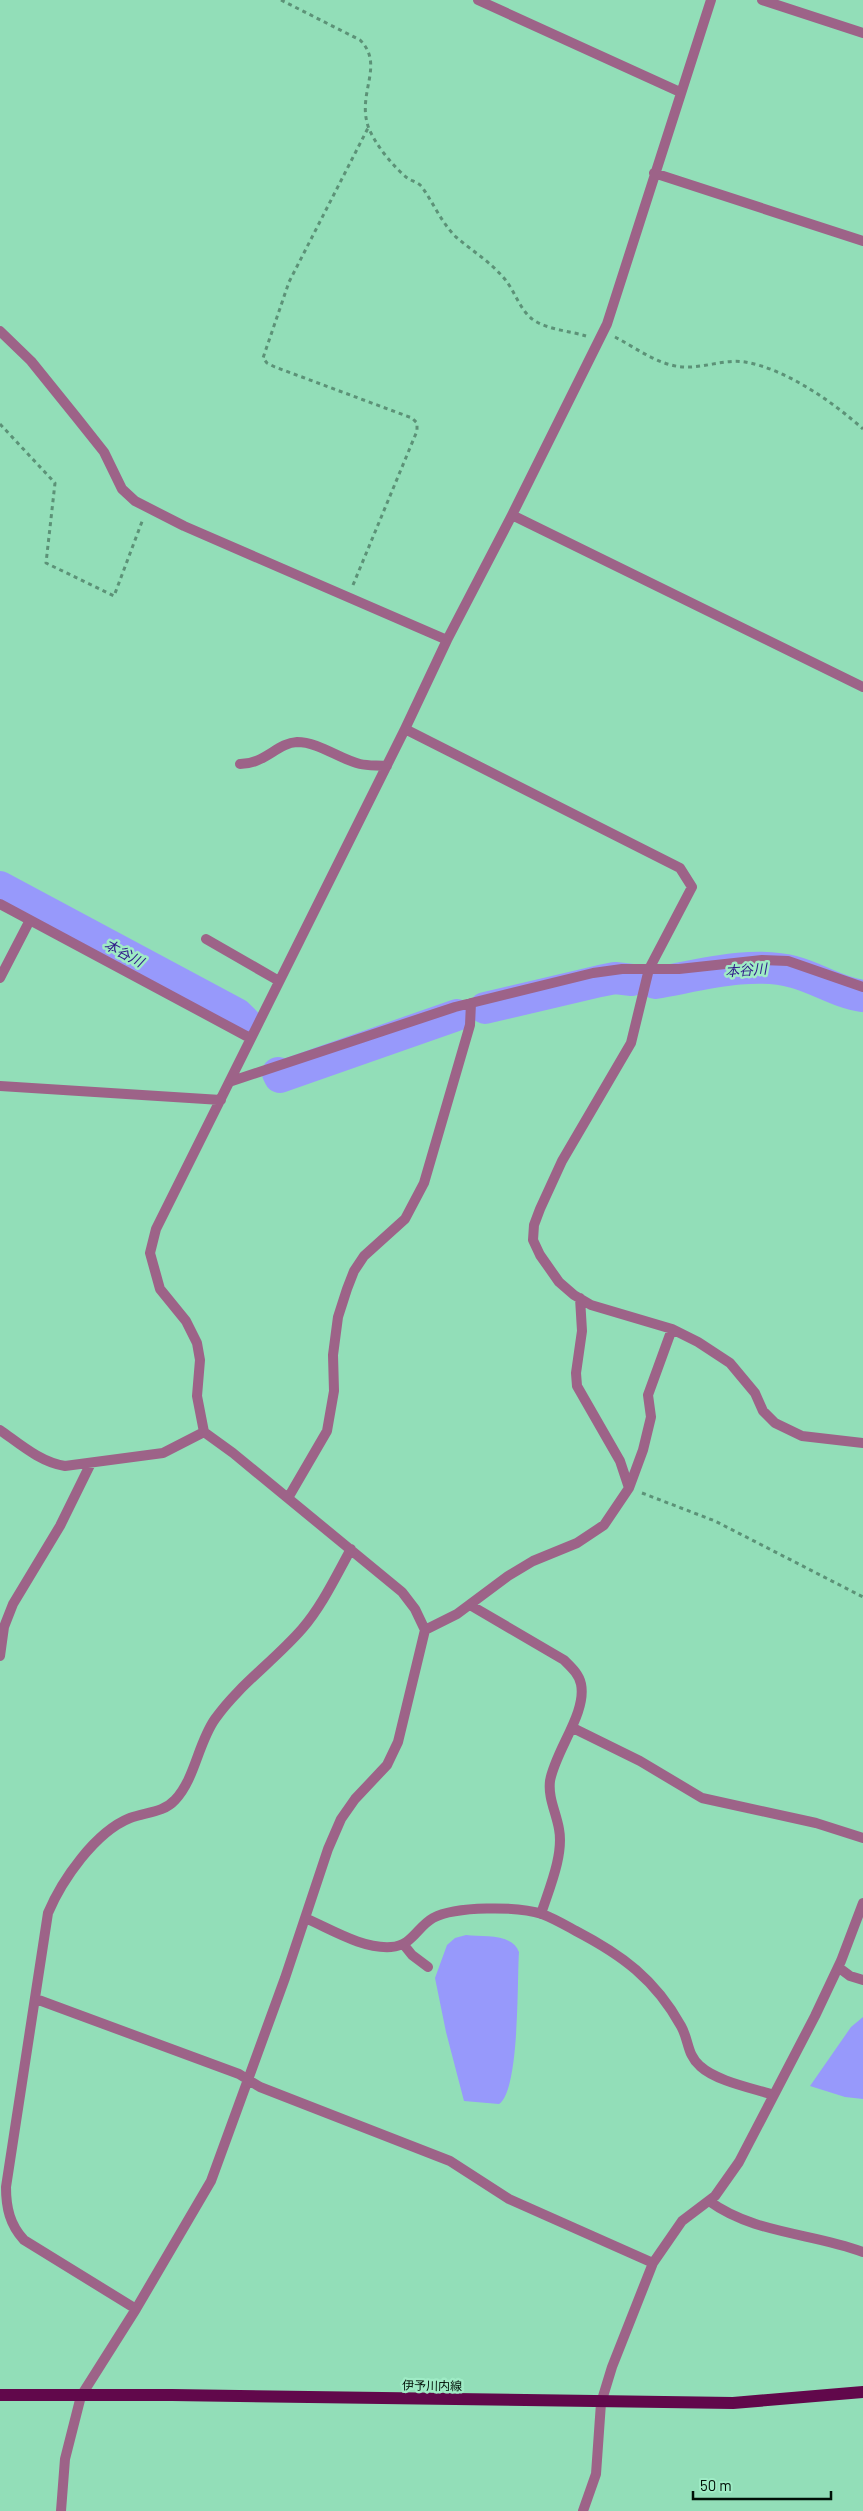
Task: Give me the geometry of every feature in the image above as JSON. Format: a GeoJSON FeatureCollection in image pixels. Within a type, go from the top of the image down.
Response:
{"type":"FeatureCollection","features":[{"type":"Feature","properties":{"kind":"main road","name":"伊予川内線"},"geometry":{"type":"LineString","coordinates":[[0,2395],[172,2395],[601,2403],[732,2403],[863,2391]]}},
{"type":"Feature","properties":{"kind":"street"},"geometry":{"type":"LineString","coordinates":[[478,0],[680,92]]}},
{"type":"Feature","properties":{"kind":"street"},"geometry":{"type":"LineString","coordinates":[[61,2511],[65,2459],[81,2396],[136,2309],[211,2181],[249,2080],[328,1849],[341,1819],[386,1765],[398,1742],[425,1630],[415,1609],[402,1592],[352,1549],[204,1432],[197,1396],[200,1360],[197,1342],[186,1321],[160,1289],[150,1252],[156,1230],[232,1081],[250,1038],[387,766],[447,640],[512,516],[603,331],[710,0]]}},
{"type":"Feature","properties":{"kind":"street"},"geometry":{"type":"LineString","coordinates":[[762,0],[863,33]]}},
{"type":"Feature","properties":{"kind":"street"},"geometry":{"type":"LineString","coordinates":[[654,173],[863,241]]}},
{"type":"Feature","properties":{"kind":"street"},"geometry":{"type":"LineString","coordinates":[[0,331],[31,361],[78,418],[104,452],[122,489],[135,501],[147,508],[447,640]]}},
{"type":"Feature","properties":{"kind":"street"},"geometry":{"type":"LineString","coordinates":[[512,516],[863,687]]}},
{"type":"Feature","properties":{"kind":"street"},"geometry":{"type":"LineString","coordinates":[[405,729],[680,868],[692,887],[649,969],[632,1043],[562,1161],[534,1225],[533,1240],[540,1255],[559,1282],[591,1305],[672,1329],[698,1342],[730,1363],[755,1393],[763,1411],[775,1423],[802,1436],[863,1444]]}},
{"type":"Feature","properties":{"kind":"street"},"geometry":{"type":"LineString","coordinates":[[240,764],[253,764],[284,746],[296,742],[311,745],[360,764],[387,766]]}},
{"type":"Feature","properties":{"kind":"street"},"geometry":{"type":"LineString","coordinates":[[0,904],[250,1038]]}},
{"type":"Feature","properties":{"kind":"street"},"geometry":{"type":"LineString","coordinates":[[0,978],[30,920]]}},
{"type":"Feature","properties":{"kind":"street"},"geometry":{"type":"LineString","coordinates":[[206,939],[279,981]]}},
{"type":"Feature","properties":{"kind":"street"},"geometry":{"type":"LineString","coordinates":[[232,1081],[471,1003],[594,973],[622,969],[679,969],[762,960],[788,961],[863,987]]}},
{"type":"Feature","properties":{"kind":"street"},"geometry":{"type":"LineString","coordinates":[[288,1498],[327,1431],[334,1392],[333,1355],[338,1317],[354,1271],[364,1256],[404,1219],[424,1183],[470,1025],[471,1003]]}},
{"type":"Feature","properties":{"kind":"street"},"geometry":{"type":"LineString","coordinates":[[0,1086],[221,1100]]}},
{"type":"Feature","properties":{"kind":"street"},"geometry":{"type":"LineString","coordinates":[[580,1298],[582,1331],[576,1373],[577,1386],[620,1461],[629,1488]]}},
{"type":"Feature","properties":{"kind":"street"},"geometry":{"type":"LineString","coordinates":[[425,1630],[470,1604],[508,1576],[533,1561],[592,1535],[604,1525],[618,1508],[629,1488],[649,1432],[651,1417],[648,1395],[672,1329]]}},
{"type":"Feature","properties":{"kind":"street"},"geometry":{"type":"LineString","coordinates":[[0,1430],[52,1464],[65,1466],[92,1464],[163,1453],[204,1432]]}},
{"type":"Feature","properties":{"kind":"street"},"geometry":{"type":"LineString","coordinates":[[0,1656],[4,1627],[13,1604],[60,1526],[92,1464]]}},
{"type":"Feature","properties":{"kind":"street"},"geometry":{"type":"LineString","coordinates":[[136,2309],[24,2240],[15,2230],[6,2204],[6,2187],[48,1913],[58,1890],[72,1868],[115,1825],[131,1818],[162,1810],[175,1800],[185,1785],[214,1721],[227,1702],[311,1618],[352,1549]]}},
{"type":"Feature","properties":{"kind":"street"},"geometry":{"type":"LineString","coordinates":[[470,1604],[564,1660],[576,1671],[582,1685],[573,1728],[557,1755],[550,1782],[551,1807],[559,1830],[559,1848],[541,1914]]}},
{"type":"Feature","properties":{"kind":"street"},"geometry":{"type":"LineString","coordinates":[[573,1728],[640,1761],[702,1798],[789,1816],[863,1838]]}},
{"type":"Feature","properties":{"kind":"street"},"geometry":{"type":"LineString","coordinates":[[583,2511],[596,2474],[601,2403],[612,2366],[653,2263],[682,2221],[715,2196],[738,2162],[838,1967],[863,1903]]}},
{"type":"Feature","properties":{"kind":"street"},"geometry":{"type":"LineString","coordinates":[[305,1918],[372,1945],[389,1947],[404,1945],[432,1918],[446,1912],[476,1909],[513,1910],[541,1914],[612,1950],[645,1977],[682,2027],[691,2057],[701,2068],[714,2075],[774,2094]]}},
{"type":"Feature","properties":{"kind":"street"},"geometry":{"type":"LineString","coordinates":[[404,1945],[412,1955],[428,1967]]}},
{"type":"Feature","properties":{"kind":"street"},"geometry":{"type":"LineString","coordinates":[[838,1967],[850,1976],[863,1980]]}},
{"type":"Feature","properties":{"kind":"street"},"geometry":{"type":"LineString","coordinates":[[36,1999],[229,2070],[260,2087],[450,2161],[509,2199],[653,2263]]}},
{"type":"Feature","properties":{"kind":"street"},"geometry":{"type":"LineString","coordinates":[[709,2201],[721,2209],[748,2221],[863,2252]]}},
{"type":"Feature","properties":{"kind":"path"},"geometry":{"type":"LineString","coordinates":[[281,0],[360,40],[368,48],[372,58],[366,94],[365,114],[368,128],[394,165],[422,186],[441,220],[456,236],[494,266],[508,282],[520,305],[534,321],[598,340]]}},
{"type":"Feature","properties":{"kind":"path"},"geometry":{"type":"LineString","coordinates":[[348,597],[417,431],[417,423],[412,418],[275,367],[267,363],[263,358],[289,282],[368,128]]}},
{"type":"Feature","properties":{"kind":"path"},"geometry":{"type":"LineString","coordinates":[[603,331],[659,360],[678,367],[745,362],[775,372],[809,388],[845,413],[863,429]]}},
{"type":"Feature","properties":{"kind":"path"},"geometry":{"type":"LineString","coordinates":[[0,424],[55,483],[46,563],[114,596],[147,508]]}},
{"type":"Feature","properties":{"kind":"path"},"geometry":{"type":"LineString","coordinates":[[629,1488],[715,1521],[863,1597]]}},
{"type":"Feature","properties":{"kind":"water"},"geometry":{"type":"Polygon","coordinates":[[[466,1935],[504,1939],[515,1946],[519,1952],[514,2057],[506,2095],[499,2104],[464,2101],[446,2032],[435,1978],[447,1945],[455,1938],[466,1935]]]}},
{"type":"Feature","properties":{"kind":"water"},"geometry":{"type":"Polygon","coordinates":[[[863,2017],[863,2099],[845,2097],[810,2086],[851,2027],[863,2017]]]}},
{"type":"Feature","properties":{"kind":"waterway","name":"本谷川"},"geometry":{"type":"LineString","coordinates":[[0,887],[237,1014],[246,1023]]}},
{"type":"Feature","properties":{"kind":"waterway","name":"本谷川"},"geometry":{"type":"LineString","coordinates":[[655,983],[724,970],[743,968],[778,969],[794,972],[845,992],[863,996]]}},
{"type":"Feature","properties":{"kind":"waterway","name":"本谷川"},"geometry":{"type":"LineString","coordinates":[[485,1008],[615,978],[632,980]]}},
{"type":"Feature","properties":{"kind":"waterway","name":"本谷川"},"geometry":{"type":"LineString","coordinates":[[278,1073],[280,1077],[457,1015]]}}]}
